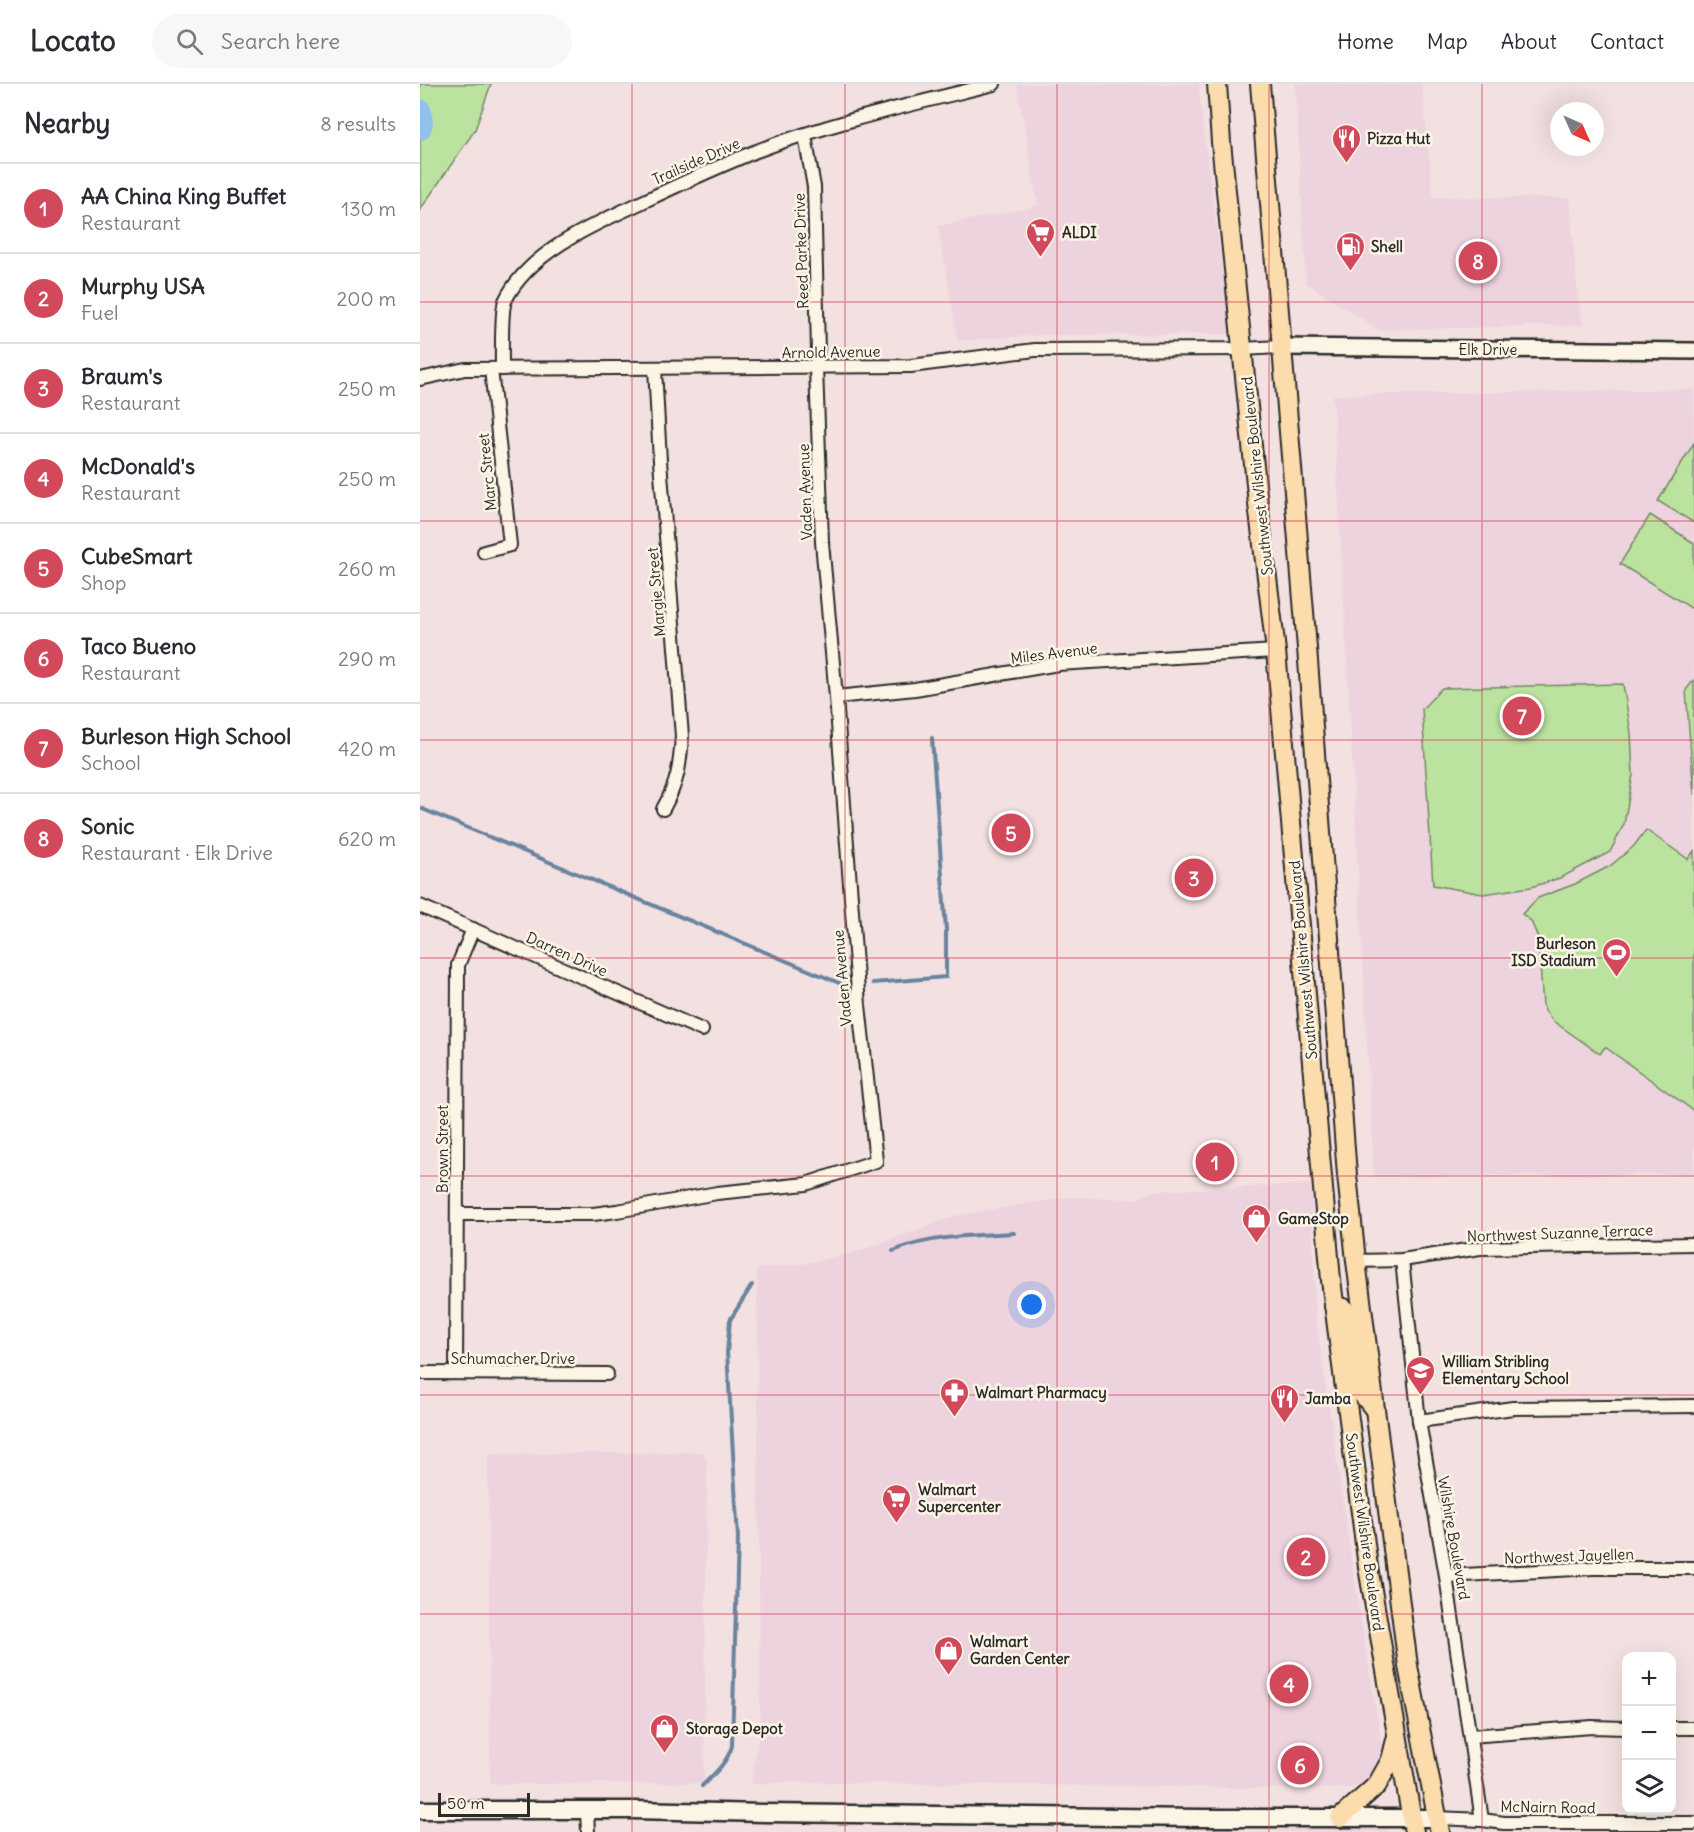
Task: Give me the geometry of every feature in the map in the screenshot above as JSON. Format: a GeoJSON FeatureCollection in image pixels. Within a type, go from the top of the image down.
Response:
{"type":"FeatureCollection","features":[{"type":"Feature","properties":{"kind":"main road","name":"Southwest Wilshire Boulevard"},"geometry":{"type":"LineString","coordinates":[[1217,84],[1258,504],[1276,651],[1334,1306],[1368,1567],[1413,1825]]}},
{"type":"Feature","properties":{"kind":"main road","name":"Southwest Wilshire Boulevard"},"geometry":{"type":"LineString","coordinates":[[1260,84],[1356,1261],[1408,1666],[1439,1825]]}},
{"type":"Feature","properties":{"kind":"main road"},"geometry":{"type":"LineString","coordinates":[[1310,1041],[1337,1039]]}},
{"type":"Feature","properties":{"kind":"main road"},"geometry":{"type":"LineString","coordinates":[[1334,1306],[1344,1308],[1350,1317],[1359,1390],[1376,1412]]}},
{"type":"Feature","properties":{"kind":"main road"},"geometry":{"type":"LineString","coordinates":[[1340,1818],[1377,1785],[1390,1760],[1397,1736]]}},
{"type":"Feature","properties":{"kind":"main road"},"geometry":{"type":"LineString","coordinates":[[420,1810],[633,1810],[1340,1818],[1413,1825],[1439,1825]]}},
{"type":"Feature","properties":{"kind":"street","name":"Trailside Drive"},"geometry":{"type":"LineString","coordinates":[[496,369],[504,304],[517,281],[539,260],[582,230],[755,152],[879,113],[994,84]]}},
{"type":"Feature","properties":{"kind":"street","name":"Reed Parke Drive"},"geometry":{"type":"LineString","coordinates":[[805,136],[814,187],[818,351],[816,367]]}},
{"type":"Feature","properties":{"kind":"street","name":"Arnold Avenue"},"geometry":{"type":"LineString","coordinates":[[420,379],[465,369],[911,366],[1035,350],[1281,347]]}},
{"type":"Feature","properties":{"kind":"street","name":"Elk Drive"},"geometry":{"type":"LineString","coordinates":[[1281,347],[1694,351]]}},
{"type":"Feature","properties":{"kind":"street","name":"Vaden Avenue"},"geometry":{"type":"LineString","coordinates":[[457,1214],[593,1214],[617,1211],[717,1193],[806,1184],[876,1161],[859,1005],[822,542],[816,367]]}},
{"type":"Feature","properties":{"kind":"street","name":"Margie Street"},"geometry":{"type":"LineString","coordinates":[[655,368],[660,461],[682,736],[680,770],[663,809]]}},
{"type":"Feature","properties":{"kind":"street","name":"Marc Street"},"geometry":{"type":"LineString","coordinates":[[484,552],[510,545],[496,369]]}},
{"type":"Feature","properties":{"kind":"street","name":"Miles Avenue"},"geometry":{"type":"LineString","coordinates":[[836,697],[915,689],[1058,664],[1276,651]]}},
{"type":"Feature","properties":{"kind":"street","name":"Darren Drive"},"geometry":{"type":"LineString","coordinates":[[420,906],[702,1030]]}},
{"type":"Feature","properties":{"kind":"street","name":"Brown Street"},"geometry":{"type":"LineString","coordinates":[[456,1373],[458,965],[473,929]]}},
{"type":"Feature","properties":{"kind":"street","name":"Northwest Suzanne Terrace"},"geometry":{"type":"LineString","coordinates":[[1356,1261],[1402,1260],[1480,1248],[1694,1244]]}},
{"type":"Feature","properties":{"kind":"street","name":"Wilshire Boulevard"},"geometry":{"type":"LineString","coordinates":[[1402,1260],[1419,1421],[1446,1576],[1482,1820]]}},
{"type":"Feature","properties":{"kind":"street","name":"Schumacher Drive"},"geometry":{"type":"LineString","coordinates":[[420,1373],[607,1374]]}},
{"type":"Feature","properties":{"kind":"street"},"geometry":{"type":"LineString","coordinates":[[1419,1421],[1513,1408],[1694,1406]]}},
{"type":"Feature","properties":{"kind":"street","name":"Northwest Jayellen"},"geometry":{"type":"LineString","coordinates":[[1446,1576],[1593,1568],[1694,1568]]}},
{"type":"Feature","properties":{"kind":"street"},"geometry":{"type":"LineString","coordinates":[[1470,1736],[1592,1727],[1622,1728]]}},
{"type":"Feature","properties":{"kind":"street"},"geometry":{"type":"LineString","coordinates":[[1676,1728],[1694,1728]]}},
{"type":"Feature","properties":{"kind":"street"},"geometry":{"type":"LineString","coordinates":[[587,1811],[588,1832]]}},
{"type":"Feature","properties":{"kind":"street","name":"McNairn Road"},"geometry":{"type":"LineString","coordinates":[[1439,1825],[1482,1820],[1504,1823],[1694,1822]]}},
{"type":"Feature","properties":{"kind":"shaded area"},"geometry":{"type":"Polygon","coordinates":[[[1017,84],[1199,84],[1231,334],[1042,335],[958,341],[938,226],[1038,206],[1017,84]]]}},
{"type":"Feature","properties":{"kind":"shaded area"},"geometry":{"type":"Polygon","coordinates":[[[1295,84],[1422,84],[1433,197],[1570,198],[1578,297],[1583,325],[1379,330],[1306,283],[1295,84]]]}},
{"type":"Feature","properties":{"kind":"shaded area"},"geometry":{"type":"Polygon","coordinates":[[[1694,389],[1694,1174],[1374,1177],[1333,395],[1694,389]]]}},
{"type":"Feature","properties":{"kind":"shaded area"},"geometry":{"type":"Polygon","coordinates":[[[1311,1184],[1316,1318],[1353,1571],[1384,1757],[1367,1783],[1350,1788],[1325,1789],[790,1782],[751,1784],[760,1725],[757,1269],[808,1263],[859,1251],[958,1215],[1069,1197],[1136,1199],[1153,1191],[1311,1184]]]}},
{"type":"Feature","properties":{"kind":"shaded area"},"geometry":{"type":"Polygon","coordinates":[[[704,1452],[707,1462],[704,1783],[490,1784],[488,1454],[704,1452]]]}},
{"type":"Feature","properties":{"kind":"shaded area"},"geometry":{"type":"Polygon","coordinates":[[[1354,1827],[1389,1832],[1248,1832],[1354,1827]]]}},
{"type":"Feature","properties":{"kind":"green space"},"geometry":{"type":"Polygon","coordinates":[[[420,84],[491,84],[475,130],[420,210],[420,84]]]}},
{"type":"Feature","properties":{"kind":"green space"},"geometry":{"type":"Polygon","coordinates":[[[1694,443],[1694,523],[1658,501],[1694,443]]]}},
{"type":"Feature","properties":{"kind":"green space"},"geometry":{"type":"Polygon","coordinates":[[[1650,515],[1694,543],[1694,610],[1620,564],[1650,515]]]}},
{"type":"Feature","properties":{"kind":"green space"},"geometry":{"type":"Polygon","coordinates":[[[1694,680],[1694,795],[1686,690],[1694,680]]]}},
{"type":"Feature","properties":{"kind":"green space"},"geometry":{"type":"Polygon","coordinates":[[[1623,684],[1631,733],[1633,775],[1624,824],[1610,852],[1560,878],[1531,887],[1483,894],[1433,885],[1422,709],[1442,688],[1623,684]]]}},
{"type":"Feature","properties":{"kind":"green space","name":"Burleson ISD Stadium"},"geometry":{"type":"Polygon","coordinates":[[[1646,830],[1688,859],[1694,851],[1694,1111],[1605,1047],[1600,1054],[1553,1021],[1543,1005],[1538,938],[1531,921],[1522,914],[1538,898],[1575,884],[1610,866],[1633,847],[1646,830]]]}},
{"type":"Feature","properties":{"kind":"waterway"},"geometry":{"type":"LineString","coordinates":[[420,110],[422,123],[420,129]]}},
{"type":"Feature","properties":{"kind":"waterway"},"geometry":{"type":"LineString","coordinates":[[873,983],[946,977],[946,930],[932,738]]}},
{"type":"Feature","properties":{"kind":"waterway"},"geometry":{"type":"LineString","coordinates":[[420,808],[844,985]]}},
{"type":"Feature","properties":{"kind":"waterway"},"geometry":{"type":"LineString","coordinates":[[893,1251],[937,1239],[1014,1233]]}},
{"type":"Feature","properties":{"kind":"waterway"},"geometry":{"type":"LineString","coordinates":[[702,1786],[723,1763],[732,1746],[738,1538],[727,1352],[730,1320],[752,1285]]}},
{"type":"Feature","properties":{"kind":"place","name":"Pizza Hut"},"geometry":{"type":"Point","coordinates":[1346,164]}},
{"type":"Feature","properties":{"kind":"place","name":"ALDI"},"geometry":{"type":"Point","coordinates":[1041,258]}},
{"type":"Feature","properties":{"kind":"place","name":"Sonic"},"geometry":{"type":"Point","coordinates":[1478,261]}},
{"type":"Feature","properties":{"kind":"place","name":"Shell"},"geometry":{"type":"Point","coordinates":[1350,272]}},
{"type":"Feature","properties":{"kind":"place","name":"Burleson High School"},"geometry":{"type":"Point","coordinates":[1522,716]}},
{"type":"Feature","properties":{"kind":"place","name":"CubeSmart"},"geometry":{"type":"Point","coordinates":[1011,833]}},
{"type":"Feature","properties":{"kind":"place","name":"Braum's"},"geometry":{"type":"Point","coordinates":[1194,878]}},
{"type":"Feature","properties":{"kind":"place","name":"Burleson ISD Stadium"},"geometry":{"type":"Point","coordinates":[1617,978]}},
{"type":"Feature","properties":{"kind":"place","name":"AA China King Buffet"},"geometry":{"type":"Point","coordinates":[1215,1162]}},
{"type":"Feature","properties":{"kind":"place","name":"GameStop"},"geometry":{"type":"Point","coordinates":[1257,1244]}},
{"type":"Feature","properties":{"kind":"place","name":"William Stribling Elementary School"},"geometry":{"type":"Point","coordinates":[1421,1396]}},
{"type":"Feature","properties":{"kind":"place","name":"Walmart Pharmacy"},"geometry":{"type":"Point","coordinates":[954,1418]}},
{"type":"Feature","properties":{"kind":"place","name":"Jamba"},"geometry":{"type":"Point","coordinates":[1284,1424]}},
{"type":"Feature","properties":{"kind":"place","name":"Walmart Supercenter"},"geometry":{"type":"Point","coordinates":[897,1524]}},
{"type":"Feature","properties":{"kind":"place","name":"Murphy USA"},"geometry":{"type":"Point","coordinates":[1306,1557]}},
{"type":"Feature","properties":{"kind":"place","name":"Walmart Garden Center"},"geometry":{"type":"Point","coordinates":[949,1676]}},
{"type":"Feature","properties":{"kind":"place","name":"McDonald's"},"geometry":{"type":"Point","coordinates":[1289,1684]}},
{"type":"Feature","properties":{"kind":"place","name":"Storage Depot"},"geometry":{"type":"Point","coordinates":[665,1754]}},
{"type":"Feature","properties":{"kind":"place","name":"Taco Bueno"},"geometry":{"type":"Point","coordinates":[1300,1765]}}]}
